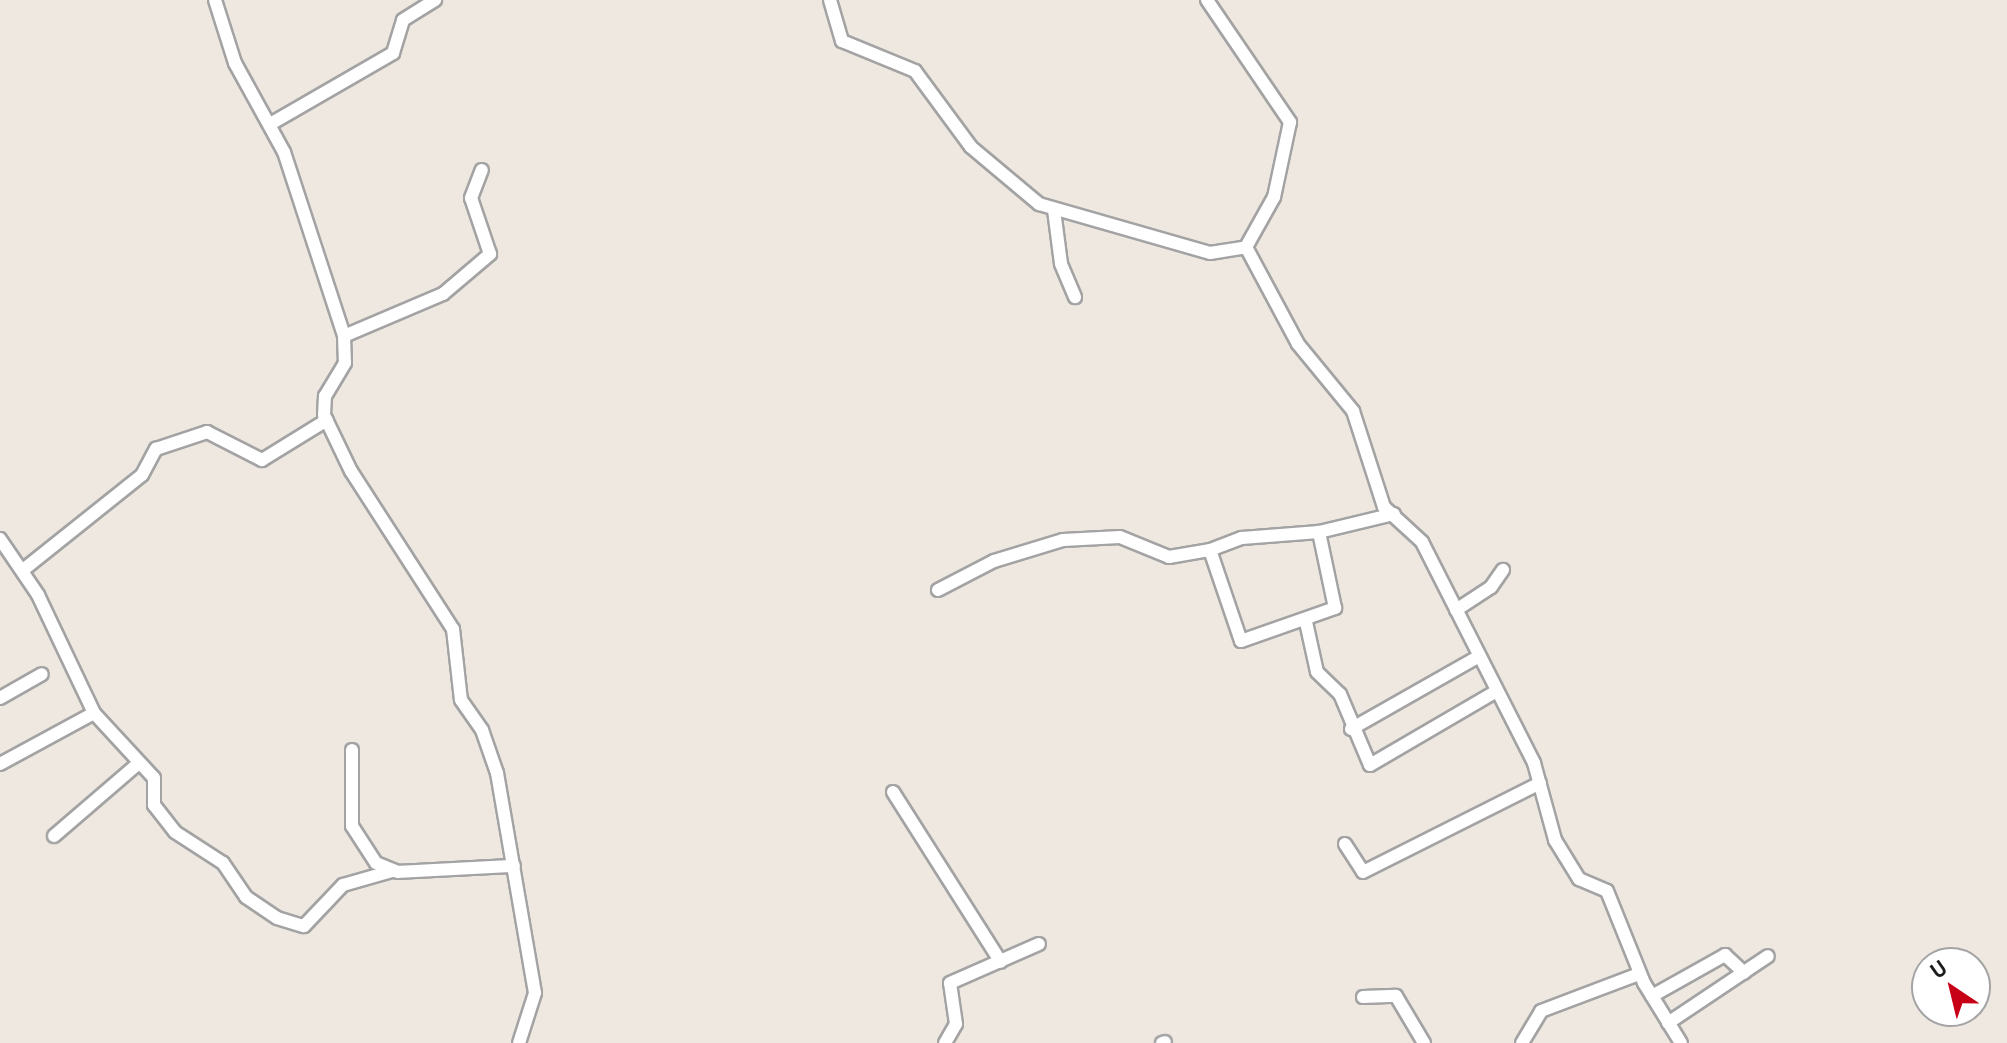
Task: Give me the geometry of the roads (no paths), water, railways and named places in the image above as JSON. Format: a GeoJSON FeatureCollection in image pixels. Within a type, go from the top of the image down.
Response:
{"type":"FeatureCollection","features":[{"type":"Feature","properties":{"kind":"street"},"geometry":{"type":"LineString","coordinates":[[215,0],[235,63],[272,123],[344,336],[345,363],[325,396],[327,420],[351,471],[453,629],[461,700],[490,751],[514,866],[535,993],[519,1043]]}},
{"type":"Feature","properties":{"kind":"street"},"geometry":{"type":"LineString","coordinates":[[272,123],[393,53],[403,20],[435,0]]}},
{"type":"Feature","properties":{"kind":"street"},"geometry":{"type":"LineString","coordinates":[[830,0],[842,41],[915,71],[971,147],[1054,210],[1210,253],[1246,247]]}},
{"type":"Feature","properties":{"kind":"street"},"geometry":{"type":"LineString","coordinates":[[1207,0],[1290,122],[1274,197],[1246,247]]}},
{"type":"Feature","properties":{"kind":"street"},"geometry":{"type":"LineString","coordinates":[[344,336],[439,296],[490,254],[471,198],[482,170]]}},
{"type":"Feature","properties":{"kind":"street"},"geometry":{"type":"LineString","coordinates":[[1054,210],[1061,264],[1075,297]]}},
{"type":"Feature","properties":{"kind":"street"},"geometry":{"type":"LineString","coordinates":[[1246,247],[1298,344],[1353,411],[1384,507],[1417,534],[1540,783],[1555,840],[1579,879],[1607,891],[1639,974],[1681,1043]]}},
{"type":"Feature","properties":{"kind":"street"},"geometry":{"type":"LineString","coordinates":[[23,570],[142,475],[156,449],[207,432],[262,460],[327,420]]}},
{"type":"Feature","properties":{"kind":"street"},"geometry":{"type":"LineString","coordinates":[[938,590],[994,561],[1063,540],[1120,537],[1169,557],[1210,550],[1242,538],[1319,532],[1394,514]]}},
{"type":"Feature","properties":{"kind":"street"},"geometry":{"type":"LineString","coordinates":[[1210,550],[1237,641],[1306,622],[1337,604],[1319,532]]}},
{"type":"Feature","properties":{"kind":"street"},"geometry":{"type":"LineString","coordinates":[[0,539],[23,570],[94,713],[154,778],[154,805],[175,832],[223,863],[246,897],[292,926],[304,926],[343,885],[392,871],[514,866]]}},
{"type":"Feature","properties":{"kind":"street"},"geometry":{"type":"LineString","coordinates":[[1456,610],[1491,587],[1503,570]]}},
{"type":"Feature","properties":{"kind":"street"},"geometry":{"type":"LineString","coordinates":[[1306,622],[1317,672],[1340,694],[1351,729],[1372,765],[1495,692]]}},
{"type":"Feature","properties":{"kind":"street"},"geometry":{"type":"LineString","coordinates":[[1351,729],[1478,657]]}},
{"type":"Feature","properties":{"kind":"street"},"geometry":{"type":"LineString","coordinates":[[0,698],[42,674]]}},
{"type":"Feature","properties":{"kind":"street"},"geometry":{"type":"LineString","coordinates":[[0,764],[94,713]]}},
{"type":"Feature","properties":{"kind":"street"},"geometry":{"type":"LineString","coordinates":[[352,750],[354,835],[368,857],[392,871]]}},
{"type":"Feature","properties":{"kind":"street"},"geometry":{"type":"LineString","coordinates":[[54,836],[139,763]]}},
{"type":"Feature","properties":{"kind":"street"},"geometry":{"type":"LineString","coordinates":[[1345,844],[1363,872],[1540,783]]}},
{"type":"Feature","properties":{"kind":"street"},"geometry":{"type":"LineString","coordinates":[[893,792],[1001,962]]}},
{"type":"Feature","properties":{"kind":"street"},"geometry":{"type":"LineString","coordinates":[[945,1043],[956,1024],[950,983],[1039,944]]}},
{"type":"Feature","properties":{"kind":"street"},"geometry":{"type":"LineString","coordinates":[[1652,996],[1725,955],[1744,973]]}},
{"type":"Feature","properties":{"kind":"street"},"geometry":{"type":"LineString","coordinates":[[1668,1023],[1768,956]]}},
{"type":"Feature","properties":{"kind":"street"},"geometry":{"type":"LineString","coordinates":[[1522,1043],[1541,1011],[1639,974]]}},
{"type":"Feature","properties":{"kind":"street"},"geometry":{"type":"LineString","coordinates":[[1363,997],[1396,996],[1424,1043]]}}]}
